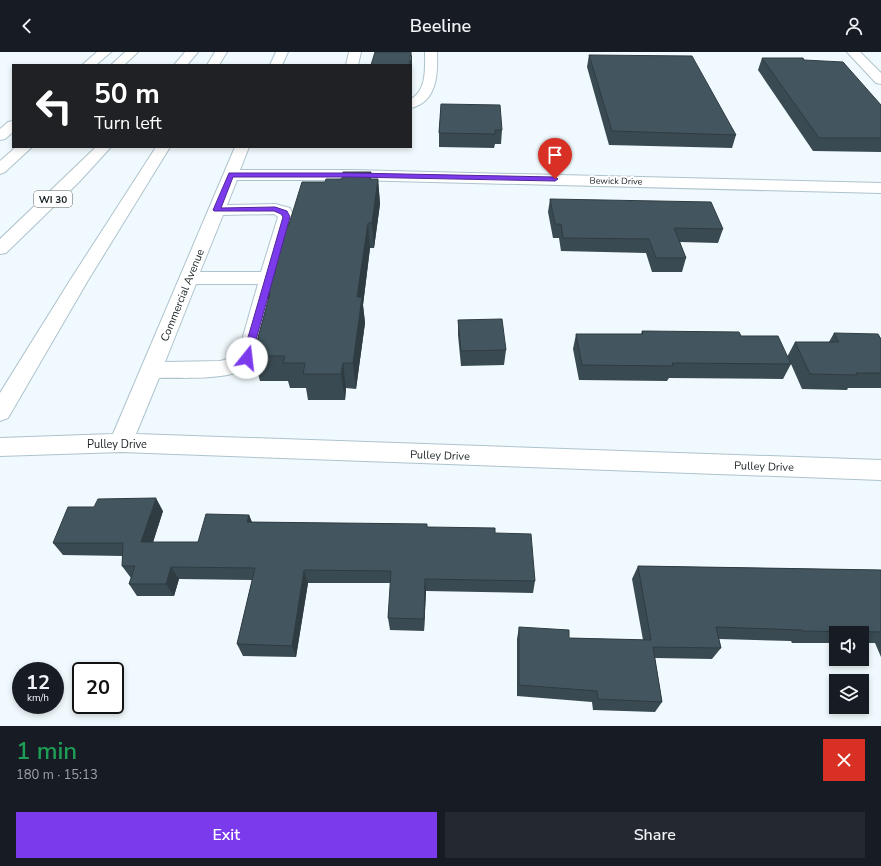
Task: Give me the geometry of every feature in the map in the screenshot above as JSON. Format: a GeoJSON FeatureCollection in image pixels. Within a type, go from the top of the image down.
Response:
{"type":"FeatureCollection","features":[{"type":"Feature","properties":{"kind":"main road"},"geometry":{"type":"LineString","coordinates":[[89,64],[105,52]]}},
{"type":"Feature","properties":{"kind":"main road"},"geometry":{"type":"LineString","coordinates":[[119,64],[132,52]]}},
{"type":"Feature","properties":{"kind":"main road"},"geometry":{"type":"LineString","coordinates":[[181,64],[192,52]]}},
{"type":"Feature","properties":{"kind":"main road"},"geometry":{"type":"LineString","coordinates":[[214,64],[221,52]]}},
{"type":"Feature","properties":{"kind":"main road"},"geometry":{"type":"LineString","coordinates":[[276,64],[282,52]]}},
{"type":"Feature","properties":{"kind":"main road"},"geometry":{"type":"LineString","coordinates":[[352,64],[355,52]]}},
{"type":"Feature","properties":{"kind":"main road"},"geometry":{"type":"LineString","coordinates":[[412,104],[420,101],[425,94],[430,79],[430,52]]}},
{"type":"Feature","properties":{"kind":"main road"},"geometry":{"type":"LineString","coordinates":[[853,52],[881,80]]}},
{"type":"Feature","properties":{"kind":"main road"},"geometry":{"type":"LineString","coordinates":[[0,136],[12,126]]}},
{"type":"Feature","properties":{"kind":"main road"},"geometry":{"type":"LineString","coordinates":[[0,169],[24,148]]}},
{"type":"Feature","properties":{"kind":"main road","name":"WI 30"},"geometry":{"type":"LineString","coordinates":[[0,250],[103,148]]}},
{"type":"Feature","properties":{"kind":"main road"},"geometry":{"type":"LineString","coordinates":[[0,412],[78,282],[162,148]]}},
{"type":"Feature","properties":{"kind":"main road","name":"Commercial Avenue"},"geometry":{"type":"LineString","coordinates":[[121,443],[242,148]]}},
{"type":"Feature","properties":{"kind":"main road","name":"Bewick Drive"},"geometry":{"type":"LineString","coordinates":[[231,175],[352,175],[881,188]]}},
{"type":"Feature","properties":{"kind":"main road"},"geometry":{"type":"LineString","coordinates":[[151,370],[220,369],[235,365],[247,358],[286,217],[284,212],[275,209],[216,210]]}},
{"type":"Feature","properties":{"kind":"main road"},"geometry":{"type":"LineString","coordinates":[[188,278],[269,278]]}},
{"type":"Feature","properties":{"kind":"main road","name":"Pulley Drive"},"geometry":{"type":"LineString","coordinates":[[0,447],[121,443],[881,470]]}},
{"type":"Feature","properties":{"kind":"building"},"geometry":{"type":"Polygon","coordinates":[[[375,52],[411,52],[409,64],[371,64],[375,52]]]}},
{"type":"Feature","properties":{"kind":"building"},"geometry":{"type":"Polygon","coordinates":[[[589,55],[692,56],[736,135],[612,131],[589,55]]]}},
{"type":"Feature","properties":{"kind":"building"},"geometry":{"type":"Polygon","coordinates":[[[762,58],[803,58],[804,60],[843,62],[881,105],[881,138],[819,138],[762,58]]]}},
{"type":"Feature","properties":{"kind":"building"},"geometry":{"type":"Polygon","coordinates":[[[441,104],[500,105],[502,130],[495,130],[495,134],[439,133],[441,104]]]}},
{"type":"Feature","properties":{"kind":"building"},"geometry":{"type":"Polygon","coordinates":[[[343,172],[371,172],[370,179],[378,179],[372,223],[368,223],[357,297],[362,297],[353,363],[343,363],[341,374],[303,374],[305,363],[283,363],[285,356],[253,356],[270,293],[266,293],[276,255],[286,224],[289,224],[302,182],[325,182],[326,179],[342,179],[343,172]]]}},
{"type":"Feature","properties":{"kind":"building"},"geometry":{"type":"Polygon","coordinates":[[[550,199],[711,202],[723,229],[674,228],[686,258],[656,258],[649,239],[563,238],[561,224],[555,224],[550,199]]]}},
{"type":"Feature","properties":{"kind":"building"},"geometry":{"type":"Polygon","coordinates":[[[502,319],[506,350],[461,351],[458,320],[502,319]]]}},
{"type":"Feature","properties":{"kind":"building"},"geometry":{"type":"Polygon","coordinates":[[[642,331],[739,332],[741,336],[778,336],[791,364],[672,363],[673,366],[582,365],[576,334],[643,334],[642,331]]]}},
{"type":"Feature","properties":{"kind":"building"},"geometry":{"type":"Polygon","coordinates":[[[834,333],[878,334],[881,339],[881,373],[856,373],[857,375],[810,374],[795,342],[839,342],[834,333]]]}},
{"type":"Feature","properties":{"kind":"building"},"geometry":{"type":"Polygon","coordinates":[[[156,498],[141,542],[198,542],[206,514],[249,515],[247,522],[427,524],[427,527],[495,528],[495,533],[531,534],[535,581],[425,579],[424,619],[388,618],[391,571],[304,570],[292,646],[237,644],[255,568],[171,567],[166,584],[129,584],[135,566],[122,566],[123,543],[53,543],[68,507],[94,507],[98,499],[156,498]]]}},
{"type":"Feature","properties":{"kind":"building"},"geometry":{"type":"Polygon","coordinates":[[[638,566],[881,570],[881,632],[869,632],[869,626],[829,626],[829,631],[716,627],[721,648],[653,647],[662,702],[598,699],[597,691],[519,685],[519,627],[569,630],[569,638],[651,640],[638,566]]]}},
{"type":"Feature","properties":{"kind":"route"},"geometry":{"type":"LineString","coordinates":[[247,358],[286,217],[284,212],[275,209],[216,210],[231,175],[352,175],[555,179]]}}]}
